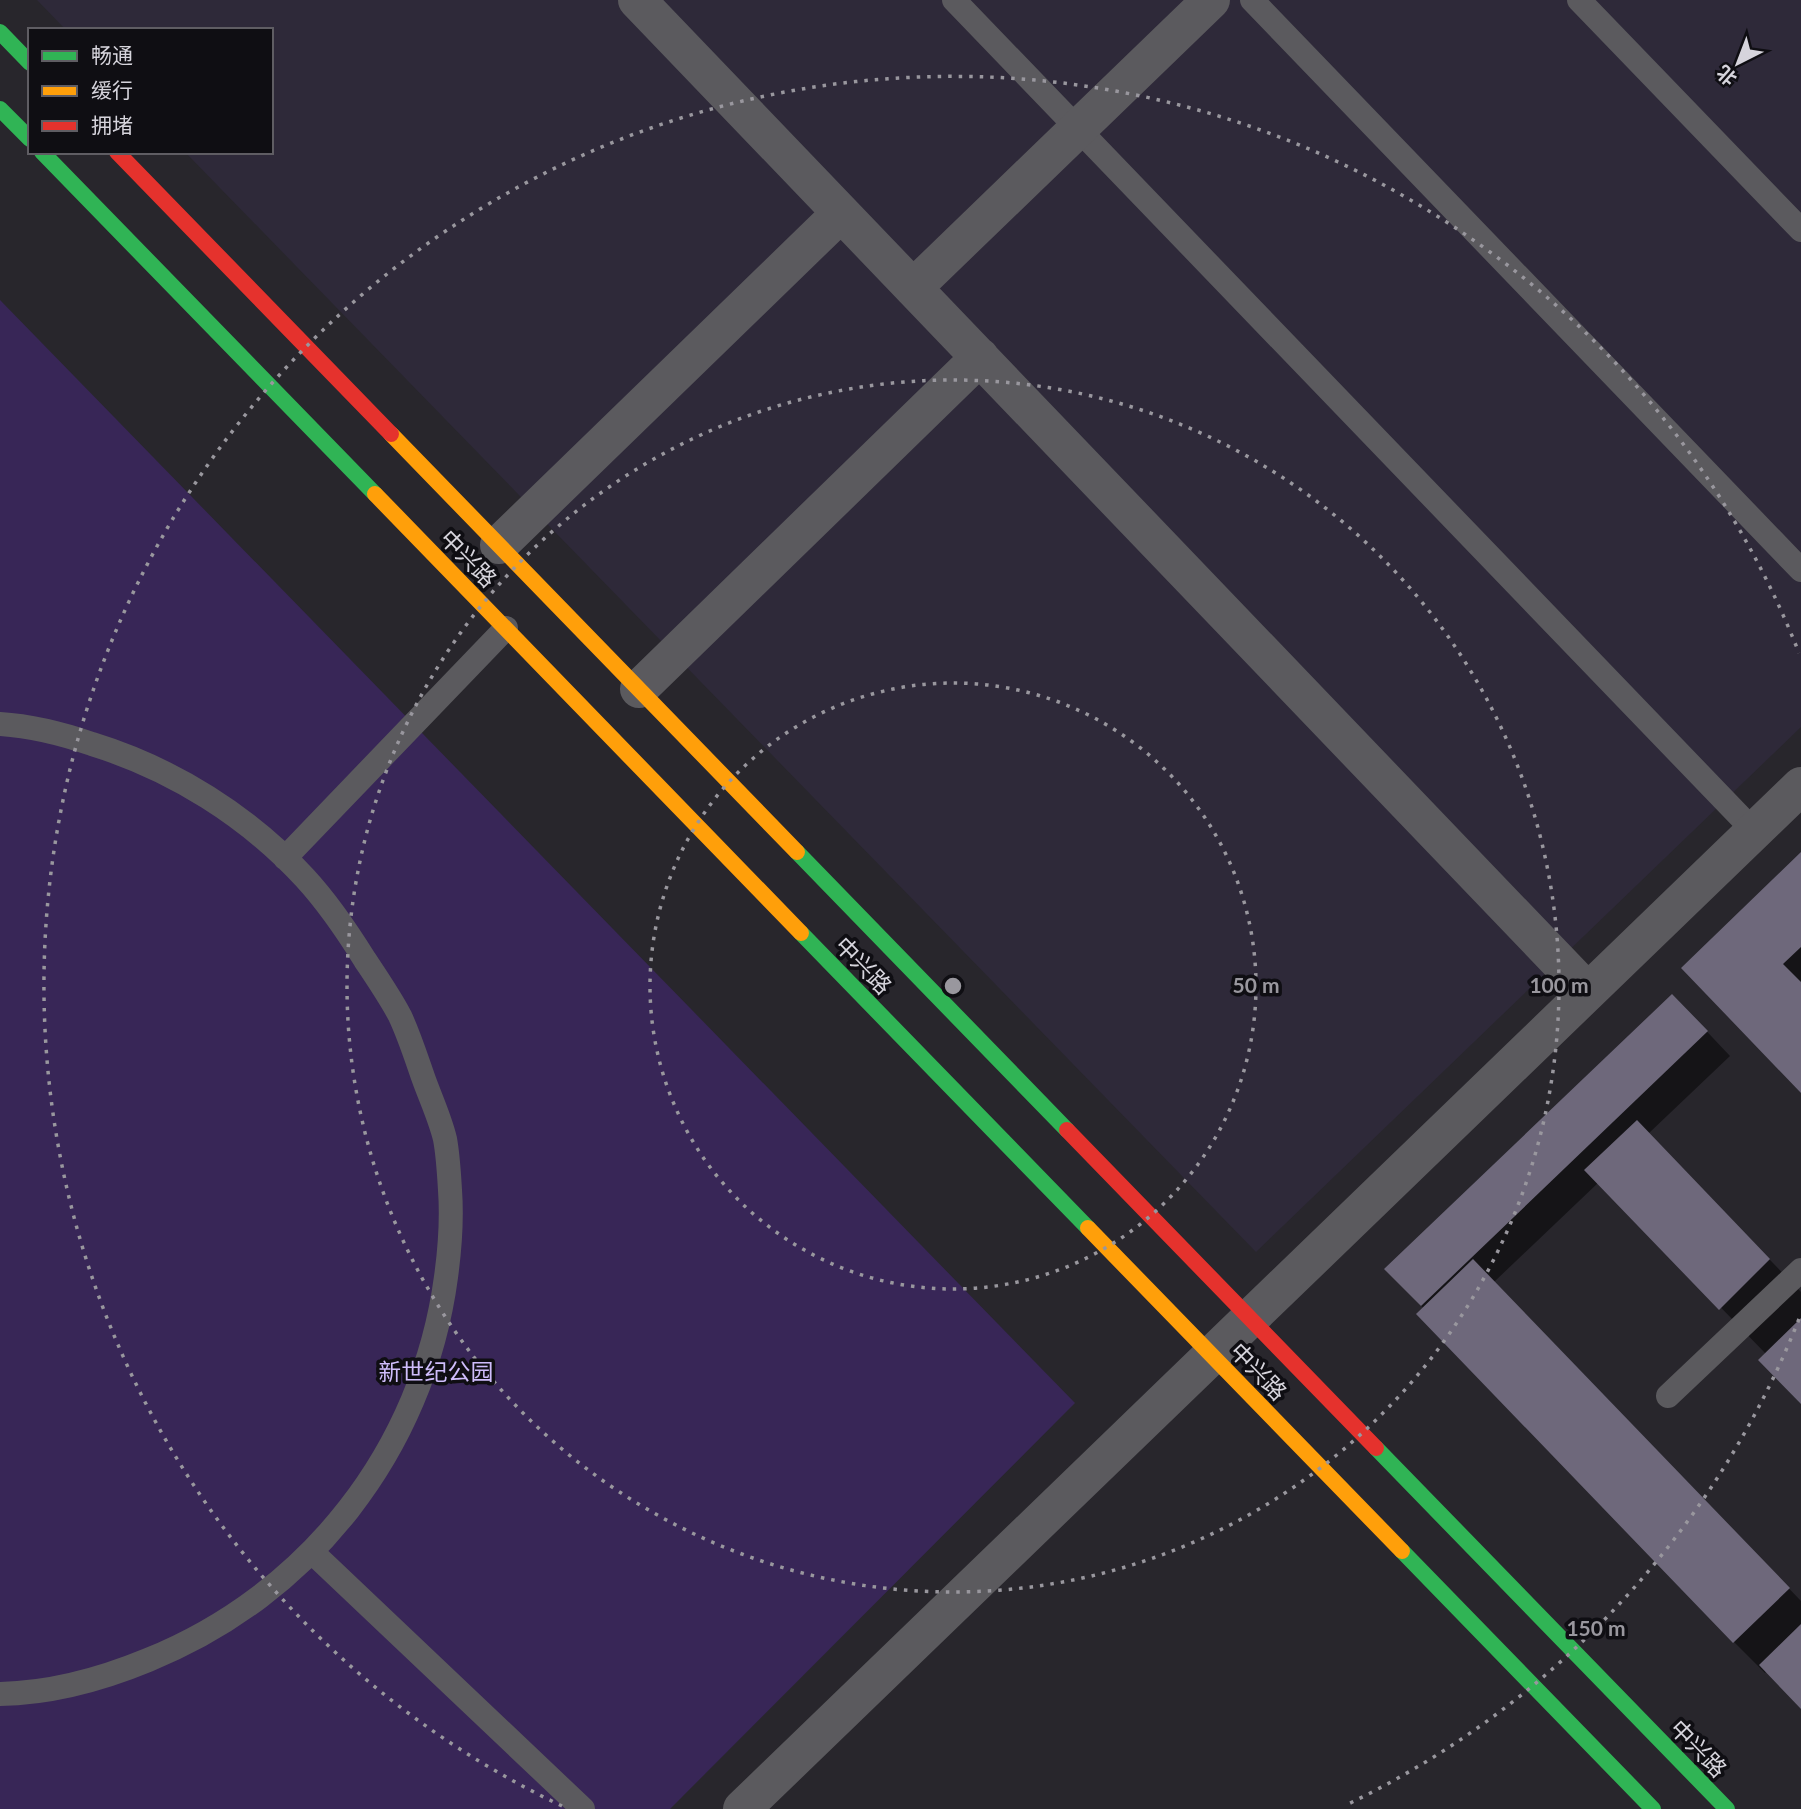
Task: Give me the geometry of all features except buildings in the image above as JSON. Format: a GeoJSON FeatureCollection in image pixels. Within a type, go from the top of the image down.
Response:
{"type":"FeatureCollection","features":[{"type":"Feature","properties":{"kind":"main road"},"geometry":{"type":"LineString","coordinates":[[0,32],[28,61]]}},
{"type":"Feature","properties":{"kind":"main road"},"geometry":{"type":"LineString","coordinates":[[0,109],[28,137]]}},
{"type":"Feature","properties":{"kind":"main road","name":"中兴路"},"geometry":{"type":"LineString","coordinates":[[44,154],[1653,1809]]}},
{"type":"Feature","properties":{"kind":"main road","name":"中兴路"},"geometry":{"type":"LineString","coordinates":[[119,154],[1727,1809]]}},
{"type":"Feature","properties":{"kind":"street"},"geometry":{"type":"LineString","coordinates":[[637,0],[1587,992]]}},
{"type":"Feature","properties":{"kind":"street"},"geometry":{"type":"LineString","coordinates":[[913,288],[1211,0]]}},
{"type":"Feature","properties":{"kind":"street"},"geometry":{"type":"LineString","coordinates":[[499,545],[841,213]]}},
{"type":"Feature","properties":{"kind":"street"},"geometry":{"type":"LineString","coordinates":[[639,689],[980,357]]}},
{"type":"Feature","properties":{"kind":"street"},"geometry":{"type":"LineString","coordinates":[[742,1809],[1801,786]]}},
{"type":"Feature","properties":{"kind":"lane"},"geometry":{"type":"LineString","coordinates":[[954,0],[1754,831]]}},
{"type":"Feature","properties":{"kind":"lane"},"geometry":{"type":"LineString","coordinates":[[1252,0],[1801,570]]}},
{"type":"Feature","properties":{"kind":"lane"},"geometry":{"type":"LineString","coordinates":[[1579,0],[1801,230]]}},
{"type":"Feature","properties":{"kind":"lane"},"geometry":{"type":"LineString","coordinates":[[285,858],[506,628]]}},
{"type":"Feature","properties":{"kind":"lane"},"geometry":{"type":"LineString","coordinates":[[0,724],[65,735],[119,752],[171,775],[219,804],[264,838],[305,878],[341,922],[400,1017],[444,1137],[450,1193],[449,1250],[443,1295],[428,1361],[407,1414],[381,1463],[349,1510],[312,1552],[270,1590],[224,1623],[175,1650],[123,1671],[70,1685],[0,1694]]}},
{"type":"Feature","properties":{"kind":"lane"},"geometry":{"type":"LineString","coordinates":[[1668,1396],[1801,1270]]}},
{"type":"Feature","properties":{"kind":"lane"},"geometry":{"type":"LineString","coordinates":[[312,1552],[583,1809]]}},
{"type":"Feature","properties":{"kind":"shaded area"},"geometry":{"type":"Polygon","coordinates":[[[37,0],[1801,0],[1801,727],[1256,1252],[187,154],[273,154],[273,28],[64,28],[37,0]]]}},
{"type":"Feature","properties":{"kind":"green space","name":"新世纪公园"},"geometry":{"type":"Polygon","coordinates":[[[0,300],[1075,1403],[670,1809],[0,1809],[0,300]]]}},
{"type":"Feature","properties":{"kind":"traffic: fast"},"geometry":{"type":"LineString","coordinates":[[0,32],[28,61]]}},
{"type":"Feature","properties":{"kind":"traffic: fast"},"geometry":{"type":"LineString","coordinates":[[0,109],[28,137]]}},
{"type":"Feature","properties":{"kind":"traffic: fast"},"geometry":{"type":"LineString","coordinates":[[44,154],[375,494]]}},
{"type":"Feature","properties":{"kind":"traffic: fast"},"geometry":{"type":"LineString","coordinates":[[797,852],[1067,1130]]}},
{"type":"Feature","properties":{"kind":"traffic: fast"},"geometry":{"type":"LineString","coordinates":[[801,933],[1088,1228]]}},
{"type":"Feature","properties":{"kind":"traffic: fast"},"geometry":{"type":"LineString","coordinates":[[1376,1448],[1727,1809]]}},
{"type":"Feature","properties":{"kind":"traffic: fast"},"geometry":{"type":"LineString","coordinates":[[1402,1551],[1653,1809]]}},
{"type":"Feature","properties":{"kind":"traffic: slow"},"geometry":{"type":"LineString","coordinates":[[391,434],[797,852]]}},
{"type":"Feature","properties":{"kind":"traffic: slow"},"geometry":{"type":"LineString","coordinates":[[375,494],[801,933]]}},
{"type":"Feature","properties":{"kind":"traffic: slow"},"geometry":{"type":"LineString","coordinates":[[1088,1228],[1402,1551]]}},
{"type":"Feature","properties":{"kind":"traffic: jam"},"geometry":{"type":"LineString","coordinates":[[119,154],[391,434]]}},
{"type":"Feature","properties":{"kind":"traffic: jam"},"geometry":{"type":"LineString","coordinates":[[1067,1130],[1376,1448]]}}]}
